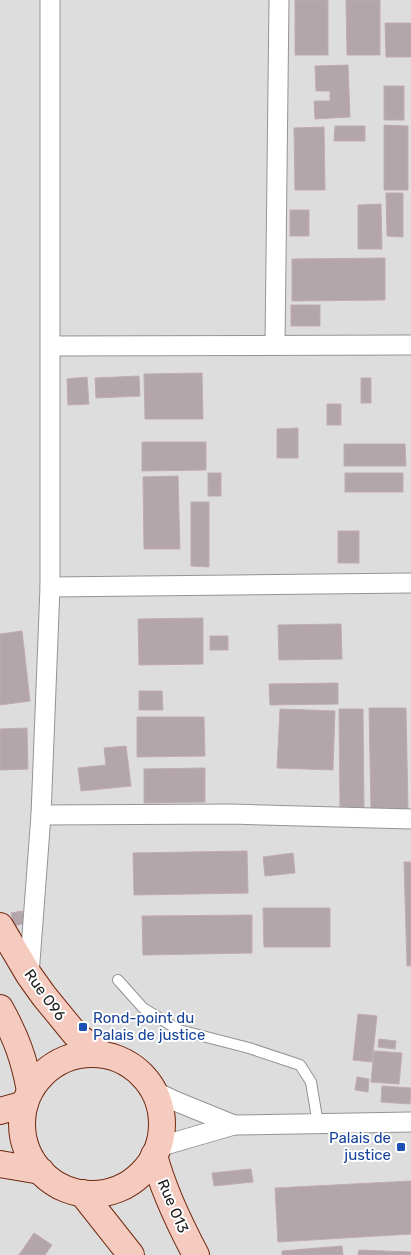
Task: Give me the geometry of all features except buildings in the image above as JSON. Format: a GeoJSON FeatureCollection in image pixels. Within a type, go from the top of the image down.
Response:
{"type":"FeatureCollection","features":[{"type":"Feature","properties":{"kind":"main road","name":"Rue O96"},"geometry":{"type":"LineString","coordinates":[[0,926],[29,975],[44,996],[76,1035],[102,1054]]}},
{"type":"Feature","properties":{"kind":"main road"},"geometry":{"type":"LineString","coordinates":[[0,1008],[14,1034],[27,1072],[27,1097],[22,1122],[24,1140],[30,1156],[41,1171],[53,1182],[67,1189],[82,1193],[100,1193],[116,1189],[132,1181],[144,1170],[156,1151],[161,1133],[159,1104],[154,1091],[140,1073],[123,1060],[102,1054],[84,1054],[68,1058],[53,1065],[40,1077],[27,1097],[0,1111]]}},
{"type":"Feature","properties":{"kind":"main road","name":"Rue O13"},"geometry":{"type":"LineString","coordinates":[[156,1151],[165,1188],[196,1255]]}},
{"type":"Feature","properties":{"kind":"main road"},"geometry":{"type":"LineString","coordinates":[[0,1164],[41,1171]]}},
{"type":"Feature","properties":{"kind":"main road"},"geometry":{"type":"LineString","coordinates":[[82,1193],[131,1255]]}},
{"type":"Feature","properties":{"kind":"street"},"geometry":{"type":"LineString","coordinates":[[29,975],[42,815],[50,586],[50,0]]}},
{"type":"Feature","properties":{"kind":"street"},"geometry":{"type":"LineString","coordinates":[[275,345],[279,0]]}},
{"type":"Feature","properties":{"kind":"street"},"geometry":{"type":"LineString","coordinates":[[51,346],[411,345]]}},
{"type":"Feature","properties":{"kind":"street"},"geometry":{"type":"LineString","coordinates":[[50,586],[411,583]]}},
{"type":"Feature","properties":{"kind":"street"},"geometry":{"type":"LineString","coordinates":[[42,815],[231,814],[411,819]]}},
{"type":"Feature","properties":{"kind":"street"},"geometry":{"type":"LineString","coordinates":[[154,1091],[175,1102],[234,1125]]}},
{"type":"Feature","properties":{"kind":"street"},"geometry":{"type":"LineString","coordinates":[[156,1151],[234,1125],[411,1122]]}},
{"type":"Feature","properties":{"kind":"lane"},"geometry":{"type":"LineString","coordinates":[[118,980],[142,1008],[179,1030],[249,1048],[300,1065],[311,1082],[318,1124]]}},
{"type":"Feature","properties":{"kind":"shaded area"},"geometry":{"type":"Polygon","coordinates":[[[0,0],[411,0],[411,1255],[0,1255],[0,0]]]}},
{"type":"Feature","properties":{"kind":"place","name":"Rond-point du Palais de justice"},"geometry":{"type":"Point","coordinates":[83,1027]}},
{"type":"Feature","properties":{"kind":"place","name":"Palais de justice"},"geometry":{"type":"Point","coordinates":[401,1147]}}]}
